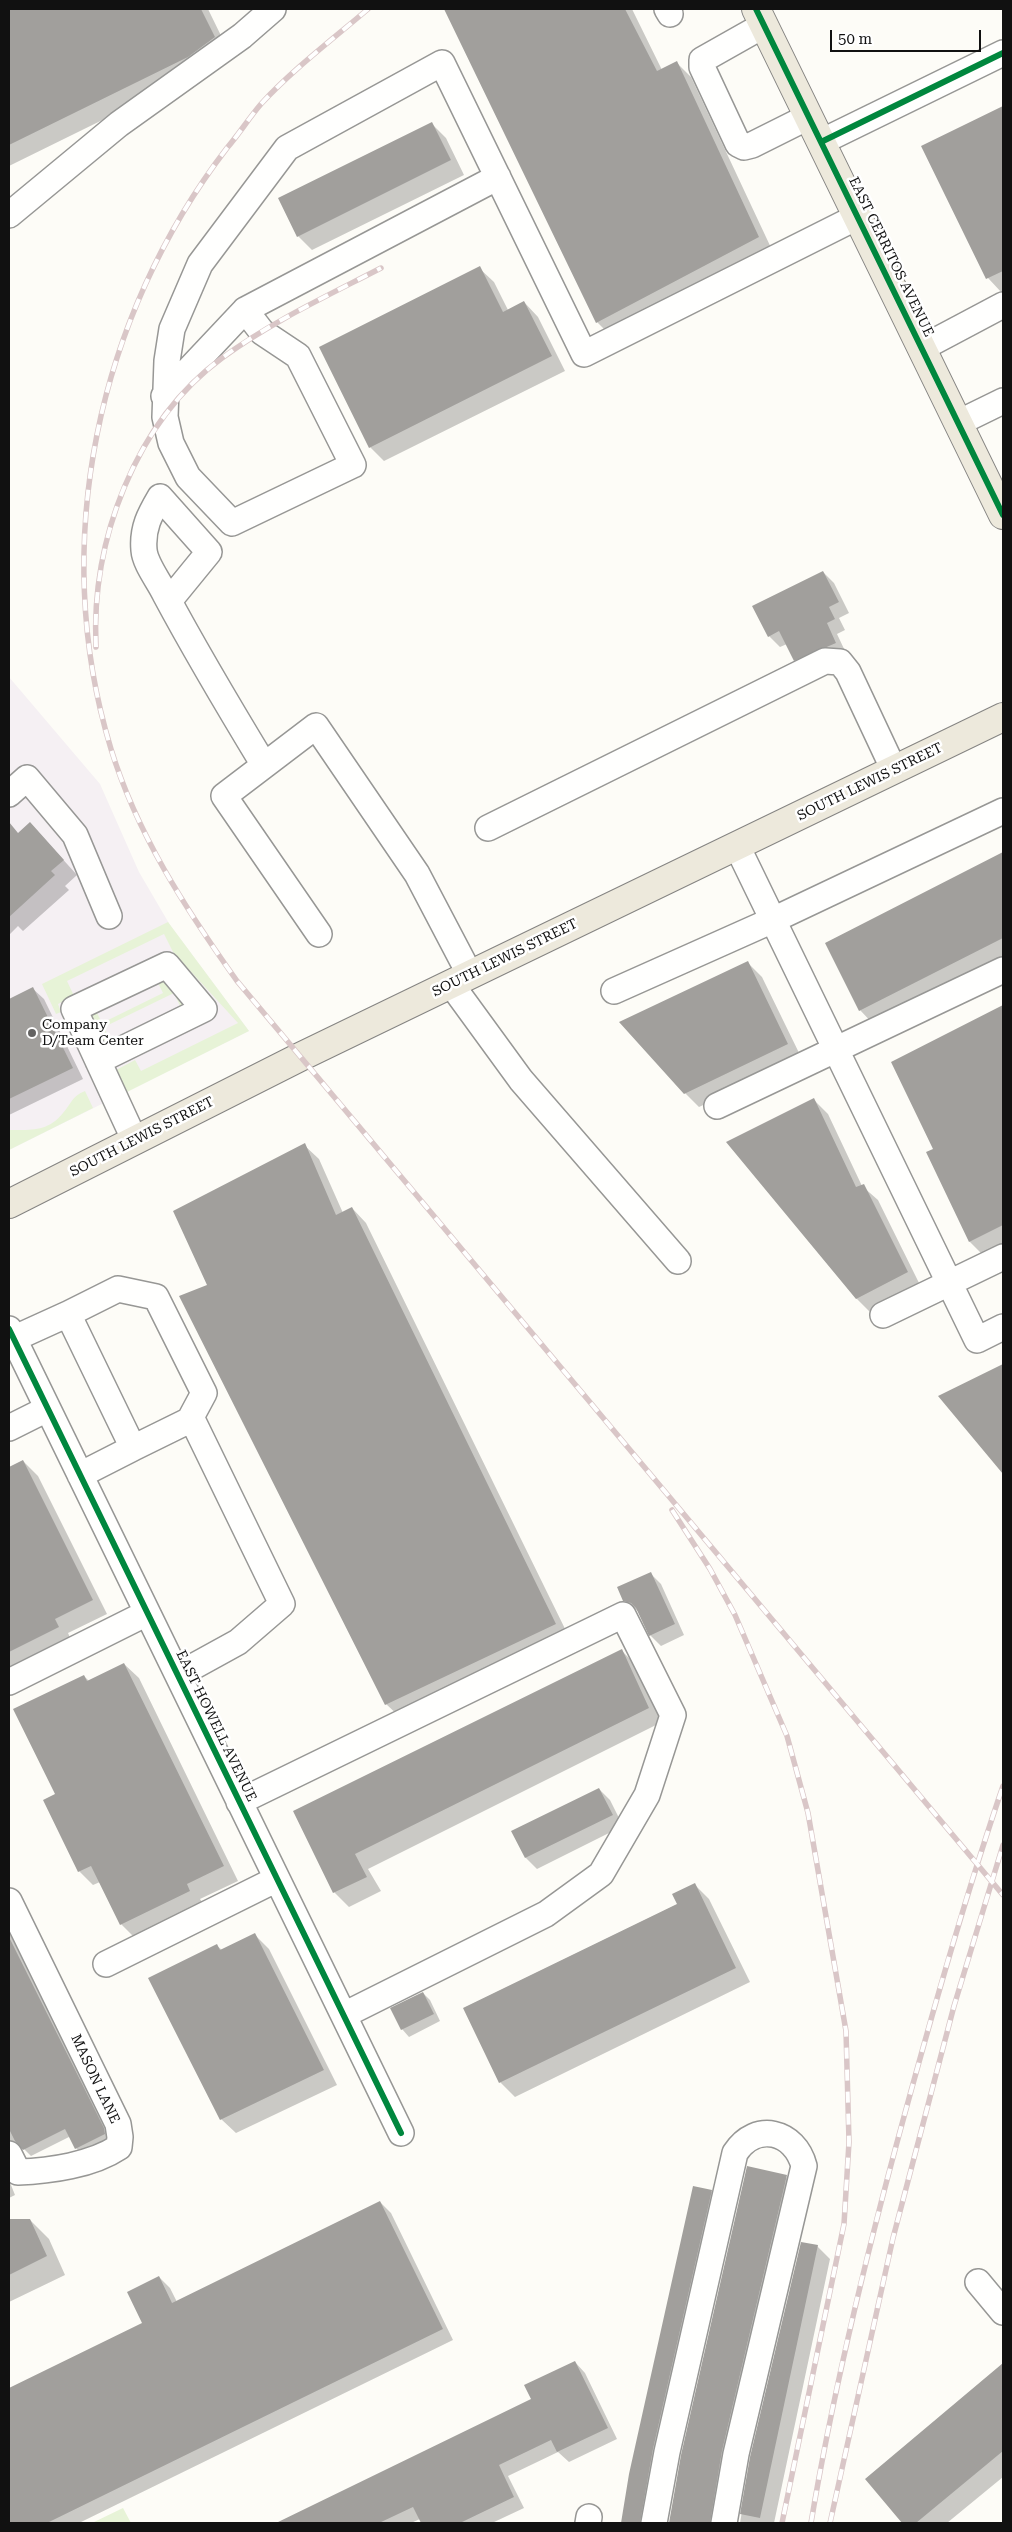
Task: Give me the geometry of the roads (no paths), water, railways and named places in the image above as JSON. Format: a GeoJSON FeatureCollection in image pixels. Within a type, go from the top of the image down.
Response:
{"type":"FeatureCollection","features":[{"type":"Feature","properties":{"kind":"main road","name":"EAST CERRITOS AVENUE"},"geometry":{"type":"LineString","coordinates":[[760,17],[1003,515]]}},
{"type":"Feature","properties":{"kind":"main road","name":"SOUTH LEWIS STREET"},"geometry":{"type":"LineString","coordinates":[[9,1204],[461,980],[1003,717]]}},
{"type":"Feature","properties":{"kind":"street"},"geometry":{"type":"LineString","coordinates":[[9,215],[119,124],[242,36],[273,9]]}},
{"type":"Feature","properties":{"kind":"street"},"geometry":{"type":"LineString","coordinates":[[760,17],[702,60],[702,67],[738,144],[744,147],[752,145],[808,117]]}},
{"type":"Feature","properties":{"kind":"street"},"geometry":{"type":"LineString","coordinates":[[821,142],[1003,53]]}},
{"type":"Feature","properties":{"kind":"street"},"geometry":{"type":"LineString","coordinates":[[245,310],[262,332],[298,356],[353,465],[232,523],[188,477],[171,443],[165,417],[164,396],[172,329],[200,264],[287,148],[442,63],[584,354],[858,217]]}},
{"type":"Feature","properties":{"kind":"street"},"geometry":{"type":"LineString","coordinates":[[164,396],[245,310],[498,177]]}},
{"type":"Feature","properties":{"kind":"street"},"geometry":{"type":"LineString","coordinates":[[922,348],[1003,305]]}},
{"type":"Feature","properties":{"kind":"street"},"geometry":{"type":"LineString","coordinates":[[958,422],[1003,401]]}},
{"type":"Feature","properties":{"kind":"street"},"geometry":{"type":"LineString","coordinates":[[169,600],[203,663],[264,765]]}},
{"type":"Feature","properties":{"kind":"street"},"geometry":{"type":"LineString","coordinates":[[488,828],[825,662],[840,662],[848,672],[894,770]]}},
{"type":"Feature","properties":{"kind":"street"},"geometry":{"type":"LineString","coordinates":[[319,934],[224,796],[316,726],[417,874],[461,980],[521,1080],[678,1261]]}},
{"type":"Feature","properties":{"kind":"street"},"geometry":{"type":"LineString","coordinates":[[9,794],[27,778],[75,836],[110,916]]}},
{"type":"Feature","properties":{"kind":"street"},"geometry":{"type":"LineString","coordinates":[[614,991],[773,920],[1003,812]]}},
{"type":"Feature","properties":{"kind":"street"},"geometry":{"type":"LineString","coordinates":[[737,846],[977,1340],[1003,1327]]}},
{"type":"Feature","properties":{"kind":"street"},"geometry":{"type":"LineString","coordinates":[[98,1061],[204,1009],[167,965],[74,1009],[98,1061],[135,1141]]}},
{"type":"Feature","properties":{"kind":"street"},"geometry":{"type":"LineString","coordinates":[[717,1106],[1003,970]]}},
{"type":"Feature","properties":{"kind":"street"},"geometry":{"type":"LineString","coordinates":[[884,1315],[1003,1257]]}},
{"type":"Feature","properties":{"kind":"street"},"geometry":{"type":"LineString","coordinates":[[11,1334],[68,1314],[118,1289],[156,1297],[204,1393],[189,1421]]}},
{"type":"Feature","properties":{"kind":"street"},"geometry":{"type":"LineString","coordinates":[[68,1314],[133,1448]]}},
{"type":"Feature","properties":{"kind":"street","name":"EAST HOWELL AVENUE"},"geometry":{"type":"LineString","coordinates":[[11,1334],[402,2133]]}},
{"type":"Feature","properties":{"kind":"street"},"geometry":{"type":"LineString","coordinates":[[9,1428],[48,1409]]}},
{"type":"Feature","properties":{"kind":"street"},"geometry":{"type":"LineString","coordinates":[[80,1475],[192,1419],[282,1604],[238,1642],[178,1676]]}},
{"type":"Feature","properties":{"kind":"street"},"geometry":{"type":"LineString","coordinates":[[9,1682],[147,1613]]}},
{"type":"Feature","properties":{"kind":"street"},"geometry":{"type":"LineString","coordinates":[[239,1802],[622,1615],[673,1715],[647,1795],[601,1874],[546,1914],[344,2015]]}},
{"type":"Feature","properties":{"kind":"street"},"geometry":{"type":"LineString","coordinates":[[106,1964],[277,1879]]}},
{"type":"Feature","properties":{"kind":"street","name":"MASON LANE"},"geometry":{"type":"LineString","coordinates":[[9,1901],[118,2124],[120,2137],[119,2147],[113,2151],[90,2160],[36,2172],[18,2172],[9,2154]]}},
{"type":"Feature","properties":{"kind":"street"},"geometry":{"type":"LineString","coordinates":[[654,2523],[667,2452],[735,2153],[742,2142],[764,2133],[786,2139],[801,2155],[804,2166],[736,2454],[724,2523]]}},
{"type":"Feature","properties":{"kind":"street"},"geometry":{"type":"LineString","coordinates":[[978,2282],[1003,2312]]}},
{"type":"Feature","properties":{"kind":"railway"},"geometry":{"type":"LineString","coordinates":[[368,9],[273,91],[227,148],[182,214],[146,284],[117,358],[97,435],[86,513],[84,592],[93,671],[111,749],[134,811],[164,870],[199,926],[237,981],[1003,1895]]}},
{"type":"Feature","properties":{"kind":"railway"},"geometry":{"type":"LineString","coordinates":[[96,647],[96,607],[101,566],[111,526],[125,487],[143,450],[165,415],[191,384],[241,345],[300,310],[381,268]]}},
{"type":"Feature","properties":{"kind":"railway"},"geometry":{"type":"LineString","coordinates":[[672,1510],[710,1569],[735,1615],[787,1736],[808,1813],[846,2031],[849,2142],[844,2224],[782,2523]]}},
{"type":"Feature","properties":{"kind":"railway"},"geometry":{"type":"LineString","coordinates":[[811,2523],[841,2368],[878,2215],[951,1949],[1003,1786]]}},
{"type":"Feature","properties":{"kind":"railway"},"geometry":{"type":"LineString","coordinates":[[830,2523],[893,2238],[954,2006],[1003,1845]]}},
{"type":"Feature","properties":{"kind":"place","name":"Company D/Team Center"},"geometry":{"type":"Point","coordinates":[32,1033]}}]}
